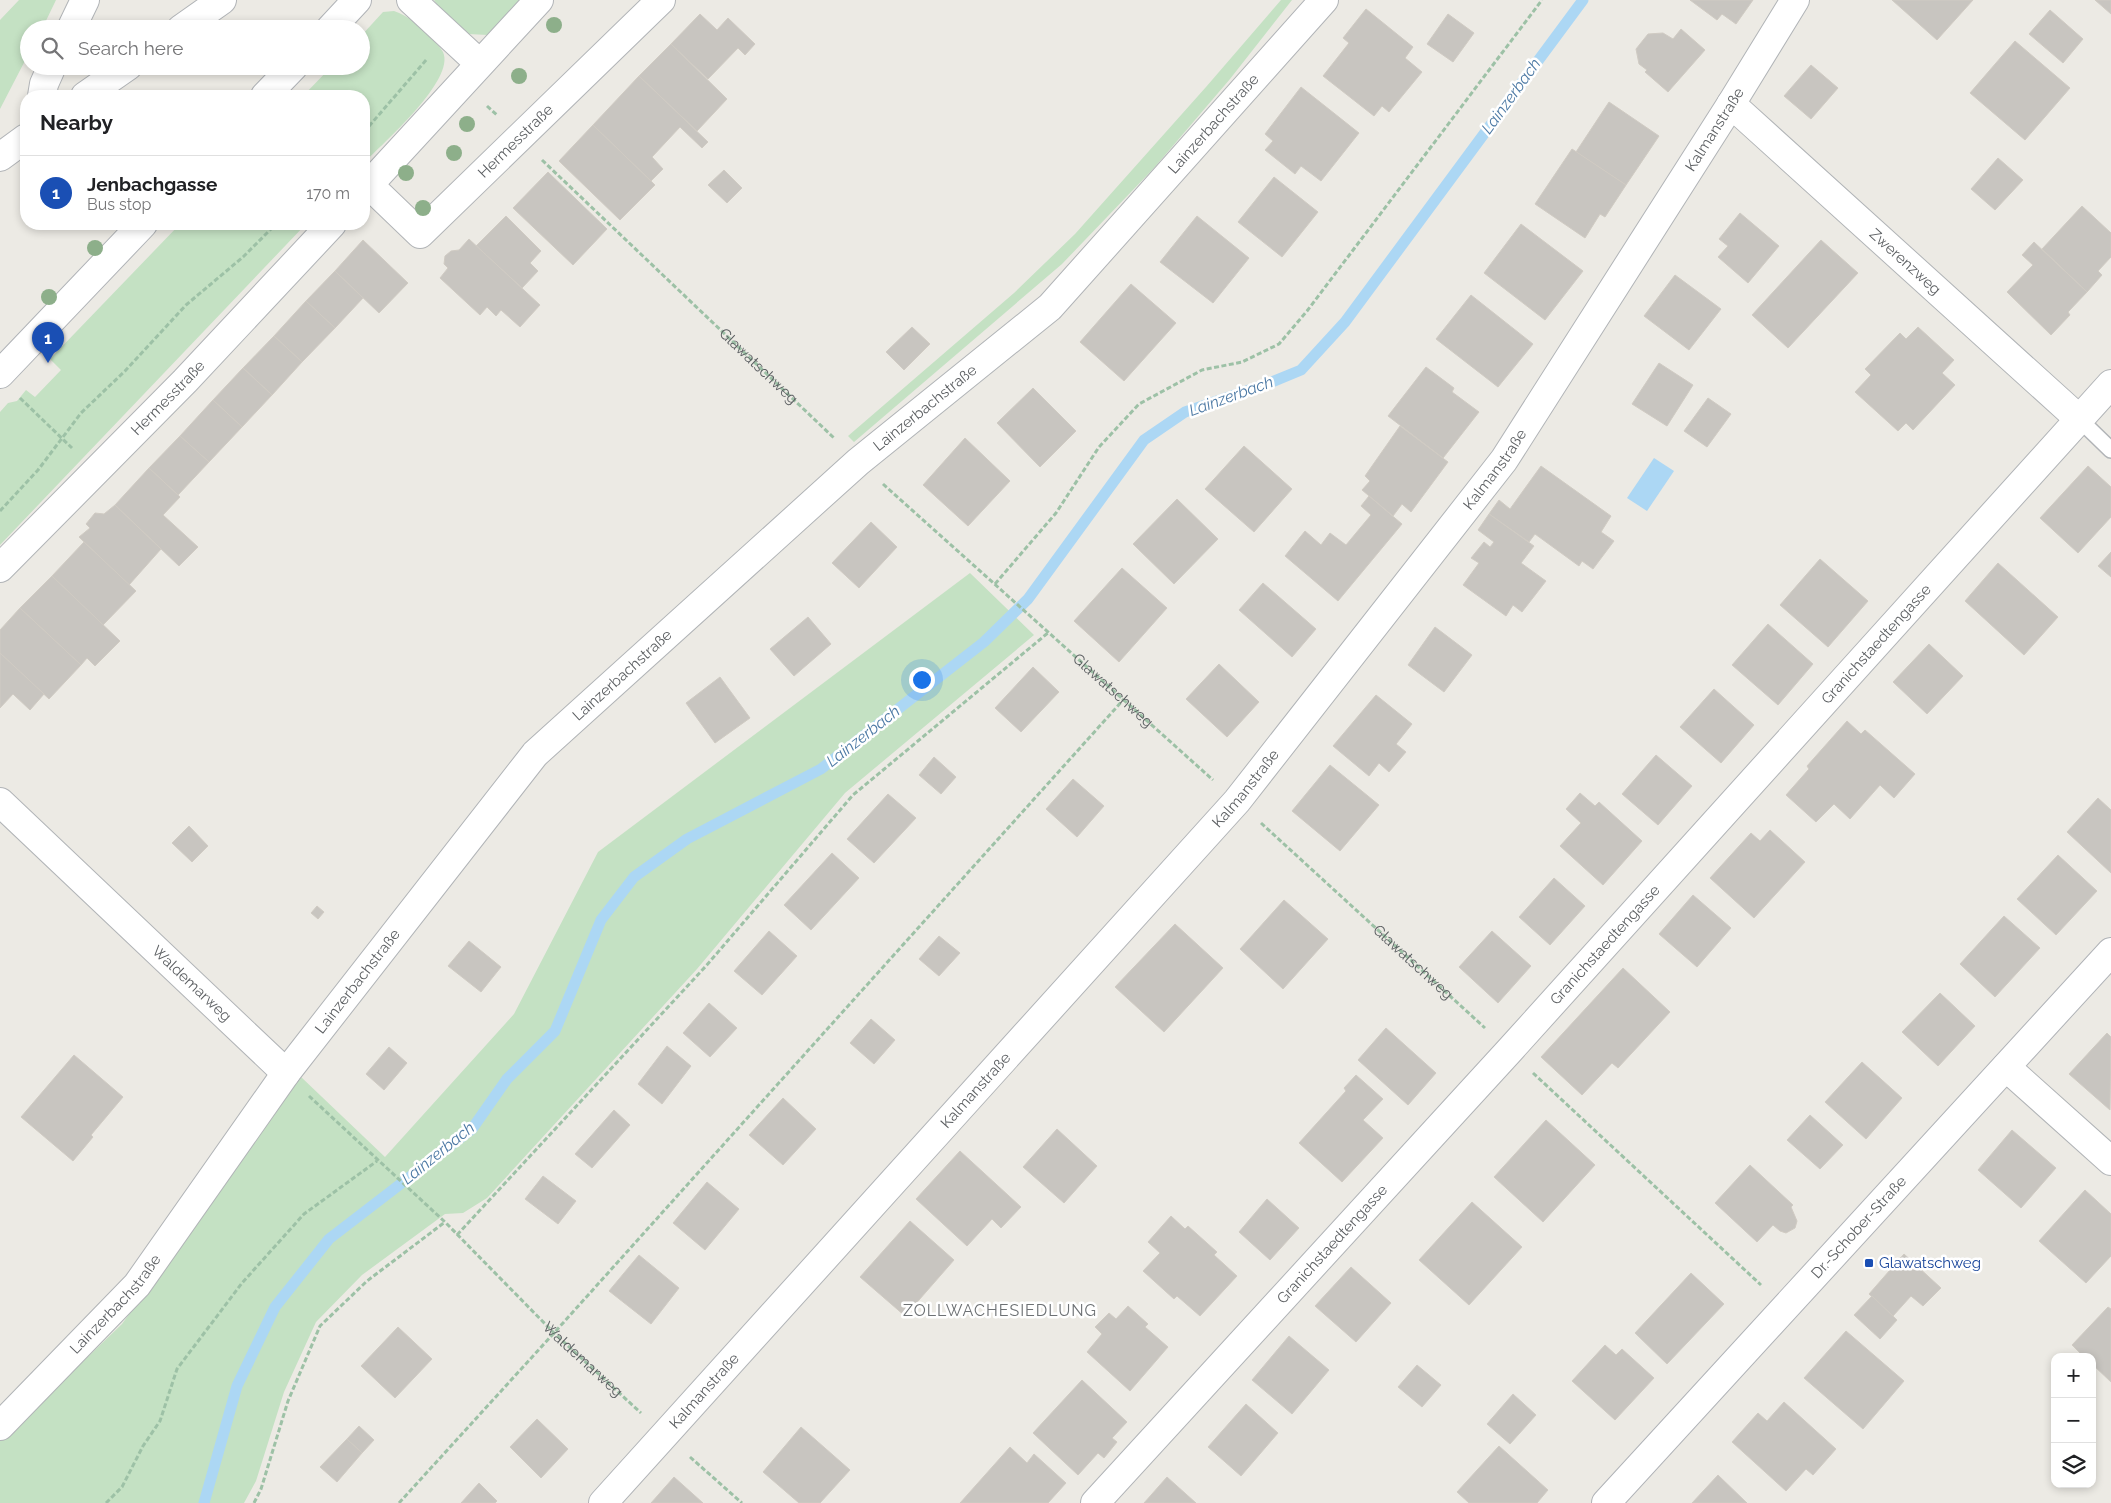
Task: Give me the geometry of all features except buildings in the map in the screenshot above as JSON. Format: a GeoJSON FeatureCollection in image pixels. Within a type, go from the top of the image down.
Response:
{"type":"FeatureCollection","features":[{"type":"Feature","properties":{"kind":"street"},"geometry":{"type":"LineString","coordinates":[[75,20],[85,0]]}},
{"type":"Feature","properties":{"kind":"street"},"geometry":{"type":"LineString","coordinates":[[194,20],[222,0]]}},
{"type":"Feature","properties":{"kind":"street"},"geometry":{"type":"LineString","coordinates":[[338,20],[357,0]]}},
{"type":"Feature","properties":{"kind":"street"},"geometry":{"type":"LineString","coordinates":[[411,0],[479,63]]}},
{"type":"Feature","properties":{"kind":"street","name":"Hermesstraße"},"geometry":{"type":"LineString","coordinates":[[370,183],[539,0]]}},
{"type":"Feature","properties":{"kind":"street","name":"Hermesstraße"},"geometry":{"type":"LineString","coordinates":[[370,190],[420,234],[661,0]]}},
{"type":"Feature","properties":{"kind":"street","name":"Lainzerbachstraße"},"geometry":{"type":"LineString","coordinates":[[0,1426],[136,1285],[286,1073],[535,754],[858,462],[1050,307],[1324,0]]}},
{"type":"Feature","properties":{"kind":"street","name":"Kalmanstraße"},"geometry":{"type":"LineString","coordinates":[[603,1503],[666,1436],[1237,801],[1504,460],[1731,104],[1795,0]]}},
{"type":"Feature","properties":{"kind":"street"},"geometry":{"type":"LineString","coordinates":[[43,90],[48,75]]}},
{"type":"Feature","properties":{"kind":"street"},"geometry":{"type":"LineString","coordinates":[[94,90],[115,75]]}},
{"type":"Feature","properties":{"kind":"street"},"geometry":{"type":"LineString","coordinates":[[271,90],[285,75]]}},
{"type":"Feature","properties":{"kind":"street","name":"Zwerenzweg"},"geometry":{"type":"LineString","coordinates":[[1731,104],[2079,419]]}},
{"type":"Feature","properties":{"kind":"street"},"geometry":{"type":"LineString","coordinates":[[0,157],[20,142]]}},
{"type":"Feature","properties":{"kind":"street"},"geometry":{"type":"LineString","coordinates":[[7,383],[138,230]]}},
{"type":"Feature","properties":{"kind":"street","name":"Hermesstraße"},"geometry":{"type":"LineString","coordinates":[[0,568],[184,381],[326,230]]}},
{"type":"Feature","properties":{"kind":"street","name":"Granichstaedtengasse"},"geometry":{"type":"LineString","coordinates":[[1095,1503],[1510,1050],[2111,384]]}},
{"type":"Feature","properties":{"kind":"street","name":"Waldemarweg"},"geometry":{"type":"LineString","coordinates":[[0,802],[286,1073]]}},
{"type":"Feature","properties":{"kind":"street","name":"Dr.-Schober-Straße"},"geometry":{"type":"LineString","coordinates":[[1606,1503],[2111,952]]}},
{"type":"Feature","properties":{"kind":"street"},"geometry":{"type":"LineString","coordinates":[[2006,1067],[2111,1161]]}},
{"type":"Feature","properties":{"kind":"lane"},"geometry":{"type":"LineString","coordinates":[[2079,419],[2111,450]]}},
{"type":"Feature","properties":{"kind":"path"},"geometry":{"type":"LineString","coordinates":[[995,584],[1056,513],[1099,447],[1139,404],[1202,370],[1242,362],[1279,344],[1307,312],[1542,0]]}},
{"type":"Feature","properties":{"kind":"path","name":"Glawatschweg"},"geometry":{"type":"LineString","coordinates":[[520,138],[858,462],[1124,699],[1510,1050],[1785,1308]]}},
{"type":"Feature","properties":{"kind":"path"},"geometry":{"type":"LineString","coordinates":[[0,511],[38,470],[81,413],[125,371],[186,305],[243,257],[270,230]]}},
{"type":"Feature","properties":{"kind":"path"},"geometry":{"type":"LineString","coordinates":[[7,383],[96,471]]}},
{"type":"Feature","properties":{"kind":"path"},"geometry":{"type":"LineString","coordinates":[[457,1235],[706,966],[853,795],[1049,632]]}},
{"type":"Feature","properties":{"kind":"path"},"geometry":{"type":"LineString","coordinates":[[399,1503],[1124,699]]}},
{"type":"Feature","properties":{"kind":"path"},"geometry":{"type":"LineString","coordinates":[[106,1503],[122,1487],[143,1446],[160,1421],[177,1369],[242,1283],[304,1214],[377,1161],[286,1073]]}},
{"type":"Feature","properties":{"kind":"path","name":"Waldemarweg"},"geometry":{"type":"LineString","coordinates":[[377,1161],[383,1164],[445,1222],[554,1333],[742,1503]]}},
{"type":"Feature","properties":{"kind":"path"},"geometry":{"type":"LineString","coordinates":[[254,1503],[261,1489],[288,1402],[320,1326],[367,1281],[445,1222]]}},
{"type":"Feature","properties":{"kind":"green space"},"geometry":{"type":"Polygon","coordinates":[[[19,0],[56,0],[46,20],[20,20],[20,70],[0,109],[0,20],[19,0]]]}},
{"type":"Feature","properties":{"kind":"green space"},"geometry":{"type":"Polygon","coordinates":[[[434,0],[521,0],[488,35],[468,34],[442,12],[434,0]]]}},
{"type":"Feature","properties":{"kind":"green space"},"geometry":{"type":"Polygon","coordinates":[[[1281,0],[1292,0],[1230,79],[1154,168],[1062,264],[854,442],[848,436],[1014,293],[1075,234],[1281,0]]]}},
{"type":"Feature","properties":{"kind":"green space"},"geometry":{"type":"Polygon","coordinates":[[[394,11],[409,18],[418,25],[443,52],[444,64],[439,78],[415,111],[370,157],[370,90],[309,90],[323,75],[370,75],[370,26],[383,12],[394,11]]]}},
{"type":"Feature","properties":{"kind":"green space"},"geometry":{"type":"Polygon","coordinates":[[[174,230],[300,230],[0,545],[0,412],[8,403],[17,401],[26,390],[35,397],[61,370],[50,359],[174,230]]]}},
{"type":"Feature","properties":{"kind":"green space"},"geometry":{"type":"Polygon","coordinates":[[[970,573],[1034,635],[845,793],[697,969],[487,1198],[463,1213],[445,1214],[362,1275],[316,1322],[284,1392],[256,1481],[244,1503],[0,1503],[0,1441],[122,1324],[300,1076],[385,1157],[514,1014],[598,852],[970,573]]]}},
{"type":"Feature","properties":{"kind":"water"},"geometry":{"type":"Polygon","coordinates":[[[1654,458],[1674,471],[1647,511],[1627,498],[1654,458]]]}},
{"type":"Feature","properties":{"kind":"waterway","name":"Lainzerbach"},"geometry":{"type":"LineString","coordinates":[[204,1503],[237,1386],[275,1307],[329,1239],[472,1129],[507,1079],[555,1031],[601,920],[634,877],[687,839],[821,769],[984,642],[1028,599],[1144,440],[1185,412],[1267,384],[1301,370],[1345,322],[1583,0]]}},
{"type":"Feature","properties":{"kind":"place","name":"Jenbachgasse"},"geometry":{"type":"Point","coordinates":[48,363]}},
{"type":"Feature","properties":{"kind":"place","name":"Glawatschweg"},"geometry":{"type":"Point","coordinates":[1869,1263]}},
{"type":"Feature","properties":{"kind":"district","name":"ZOLLWACHESIEDLUNG"},"geometry":{"type":"Point","coordinates":[1000,1310]}}]}
